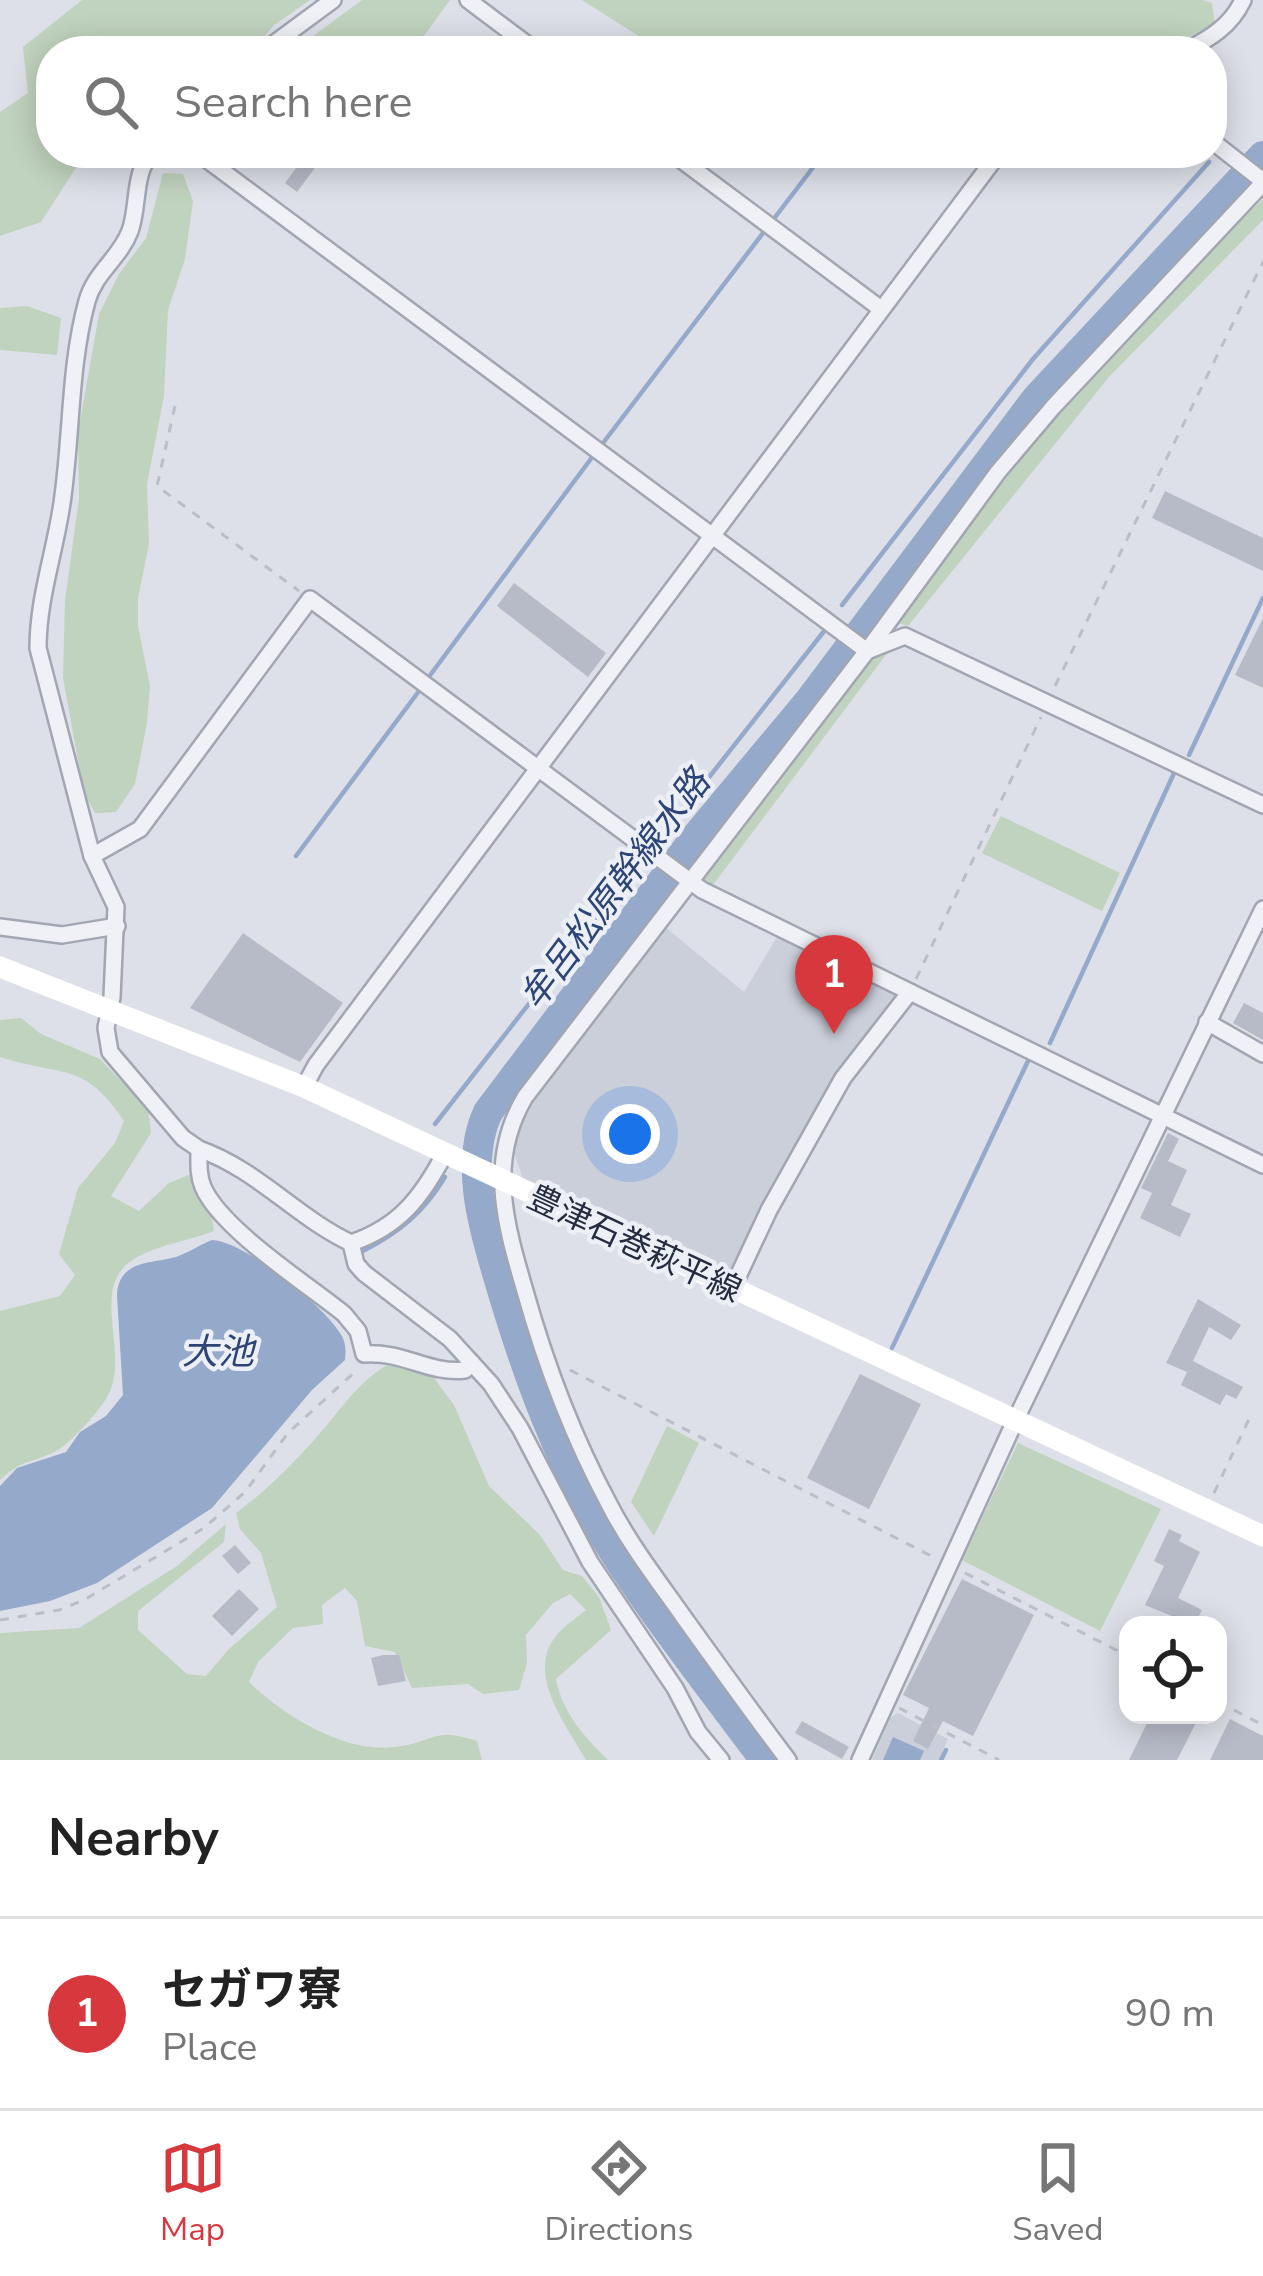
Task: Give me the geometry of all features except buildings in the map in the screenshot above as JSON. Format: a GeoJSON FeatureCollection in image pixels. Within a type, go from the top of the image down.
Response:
{"type":"FeatureCollection","features":[{"type":"Feature","properties":{"kind":"main road","name":"豊津石巻萩平線"},"geometry":{"type":"LineString","coordinates":[[0,967],[304,1087],[1263,1536]]}},
{"type":"Feature","properties":{"kind":"street"},"geometry":{"type":"LineString","coordinates":[[284,36],[333,0]]}},
{"type":"Feature","properties":{"kind":"street"},"geometry":{"type":"LineString","coordinates":[[468,0],[516,36]]}},
{"type":"Feature","properties":{"kind":"street"},"geometry":{"type":"LineString","coordinates":[[1215,36],[1236,15],[1243,0]]}},
{"type":"Feature","properties":{"kind":"street"},"geometry":{"type":"LineString","coordinates":[[788,1760],[648,1566],[611,1509],[569,1425],[545,1364],[510,1239],[498,1178],[508,1125],[998,472],[1261,180],[1227,151]]}},
{"type":"Feature","properties":{"kind":"street"},"geometry":{"type":"LineString","coordinates":[[142,168],[130,229],[94,280],[86,303],[71,396],[62,501],[38,618],[38,648],[92,856],[116,908],[106,1040],[119,1066],[183,1138],[253,1174],[330,1234],[351,1244],[397,1222],[448,1154]]}},
{"type":"Feature","properties":{"kind":"street"},"geometry":{"type":"LineString","coordinates":[[218,168],[864,649]]}},
{"type":"Feature","properties":{"kind":"street"},"geometry":{"type":"LineString","coordinates":[[691,168],[881,309]]}},
{"type":"Feature","properties":{"kind":"street"},"geometry":{"type":"LineString","coordinates":[[304,1087],[988,168]]}},
{"type":"Feature","properties":{"kind":"street"},"geometry":{"type":"LineString","coordinates":[[92,856],[140,829],[310,599],[689,880],[1263,1165]]}},
{"type":"Feature","properties":{"kind":"street"},"geometry":{"type":"LineString","coordinates":[[864,649],[905,636],[1263,805]]}},
{"type":"Feature","properties":{"kind":"street"},"geometry":{"type":"LineString","coordinates":[[860,1760],[1015,1421],[1263,910]]}},
{"type":"Feature","properties":{"kind":"street"},"geometry":{"type":"LineString","coordinates":[[0,926],[62,935],[117,926]]}},
{"type":"Feature","properties":{"kind":"street"},"geometry":{"type":"LineString","coordinates":[[732,1288],[769,1210],[843,1078],[910,992]]}},
{"type":"Feature","properties":{"kind":"street"},"geometry":{"type":"LineString","coordinates":[[1208,1022],[1263,1054]]}},
{"type":"Feature","properties":{"kind":"street"},"geometry":{"type":"LineString","coordinates":[[199,1150],[205,1192],[227,1221],[344,1315],[358,1331],[364,1354],[388,1352],[444,1372],[465,1370],[472,1363]]}},
{"type":"Feature","properties":{"kind":"street"},"geometry":{"type":"LineString","coordinates":[[351,1244],[356,1264],[364,1273],[437,1328],[491,1384],[520,1428],[590,1562],[675,1688],[698,1732],[721,1760]]}},
{"type":"Feature","properties":{"kind":"path"},"geometry":{"type":"LineString","coordinates":[[910,992],[1263,262]]}},
{"type":"Feature","properties":{"kind":"path"},"geometry":{"type":"LineString","coordinates":[[175,406],[157,487],[310,599]]}},
{"type":"Feature","properties":{"kind":"path"},"geometry":{"type":"LineString","coordinates":[[0,1620],[59,1610],[84,1600],[203,1528],[245,1492],[288,1433],[356,1370],[364,1354]]}},
{"type":"Feature","properties":{"kind":"path"},"geometry":{"type":"LineString","coordinates":[[545,1364],[558,1365],[1119,1651]]}},
{"type":"Feature","properties":{"kind":"path"},"geometry":{"type":"LineString","coordinates":[[1198,1506],[1214,1493],[1249,1419]]}},
{"type":"Feature","properties":{"kind":"path"},"geometry":{"type":"LineString","coordinates":[[886,1702],[999,1760]]}},
{"type":"Feature","properties":{"kind":"path"},"geometry":{"type":"LineString","coordinates":[[1227,1707],[1263,1725]]}},
{"type":"Feature","properties":{"kind":"shaded area"},"geometry":{"type":"Polygon","coordinates":[[[664,926],[744,992],[778,935],[899,994],[733,1276],[523,1179],[511,1144],[542,1087],[664,926]]]}},
{"type":"Feature","properties":{"kind":"shaded area"},"geometry":{"type":"Polygon","coordinates":[[[898,1713],[948,1739],[939,1760],[872,1760],[890,1718],[898,1713]]]}},
{"type":"Feature","properties":{"kind":"green space"},"geometry":{"type":"Polygon","coordinates":[[[82,0],[310,0],[265,36],[37,36],[82,0]]]}},
{"type":"Feature","properties":{"kind":"green space"},"geometry":{"type":"Polygon","coordinates":[[[362,0],[450,0],[424,36],[313,36],[362,0]]]}},
{"type":"Feature","properties":{"kind":"green space"},"geometry":{"type":"Polygon","coordinates":[[[582,0],[1202,0],[1212,3],[1215,24],[1191,36],[638,36],[582,0]]]}},
{"type":"Feature","properties":{"kind":"green space"},"geometry":{"type":"Polygon","coordinates":[[[36,37],[36,168],[76,168],[41,222],[0,236],[0,112],[28,93],[23,47],[36,37]]]}},
{"type":"Feature","properties":{"kind":"green space"},"geometry":{"type":"Polygon","coordinates":[[[163,173],[183,174],[193,201],[185,259],[168,310],[164,396],[147,484],[149,544],[138,598],[138,626],[150,686],[147,723],[135,784],[116,812],[95,813],[84,793],[63,678],[65,600],[79,499],[78,433],[99,314],[119,274],[146,238],[163,173]]]}},
{"type":"Feature","properties":{"kind":"green space"},"geometry":{"type":"Polygon","coordinates":[[[1263,199],[1263,220],[1109,377],[908,626],[898,623],[897,618],[1053,418],[1179,280],[1263,199]]]}},
{"type":"Feature","properties":{"kind":"green space"},"geometry":{"type":"Polygon","coordinates":[[[27,306],[61,318],[57,355],[0,350],[0,308],[27,306]]]}},
{"type":"Feature","properties":{"kind":"green space"},"geometry":{"type":"Polygon","coordinates":[[[903,643],[888,652],[713,885],[705,880],[704,874],[869,657],[903,643]]]}},
{"type":"Feature","properties":{"kind":"green space"},"geometry":{"type":"Polygon","coordinates":[[[1001,816],[1120,873],[1102,911],[982,853],[1001,816]]]}},
{"type":"Feature","properties":{"kind":"green space"},"geometry":{"type":"Polygon","coordinates":[[[21,1018],[41,1034],[100,1059],[148,1109],[151,1133],[111,1196],[139,1211],[169,1183],[191,1174],[214,1231],[143,1254],[120,1271],[111,1304],[115,1362],[107,1397],[62,1447],[0,1480],[0,1311],[60,1296],[75,1275],[59,1254],[78,1188],[115,1143],[124,1121],[83,1079],[0,1057],[0,1020],[21,1018]]]}},
{"type":"Feature","properties":{"kind":"green space"},"geometry":{"type":"Polygon","coordinates":[[[389,1364],[434,1378],[454,1405],[489,1486],[540,1535],[563,1570],[582,1576],[599,1597],[611,1630],[556,1679],[576,1724],[608,1760],[586,1760],[547,1683],[548,1651],[559,1632],[586,1610],[570,1594],[553,1603],[526,1635],[527,1663],[519,1690],[483,1694],[468,1684],[412,1688],[395,1652],[365,1646],[357,1601],[345,1588],[322,1605],[323,1624],[293,1628],[258,1662],[249,1682],[297,1719],[335,1738],[394,1747],[451,1735],[477,1741],[482,1760],[0,1760],[0,1633],[79,1628],[177,1566],[226,1524],[224,1542],[138,1611],[138,1630],[187,1674],[206,1676],[277,1607],[261,1553],[240,1529],[236,1513],[295,1460],[362,1384],[389,1364]]]}},
{"type":"Feature","properties":{"kind":"green space"},"geometry":{"type":"Polygon","coordinates":[[[667,1426],[699,1443],[654,1536],[631,1502],[667,1426]]]}},
{"type":"Feature","properties":{"kind":"green space"},"geometry":{"type":"Polygon","coordinates":[[[1018,1443],[1161,1509],[1100,1631],[962,1560],[1018,1443]]]}},
{"type":"Feature","properties":{"kind":"water","name":"大池"},"geometry":{"type":"Polygon","coordinates":[[[212,1240],[262,1262],[300,1292],[340,1333],[345,1360],[312,1390],[212,1508],[97,1583],[50,1601],[0,1611],[0,1486],[17,1468],[66,1452],[80,1432],[106,1416],[123,1395],[117,1295],[123,1275],[212,1240]]]}},
{"type":"Feature","properties":{"kind":"water"},"geometry":{"type":"Polygon","coordinates":[[[893,1737],[924,1751],[920,1760],[883,1760],[893,1737]]]}},
{"type":"Feature","properties":{"kind":"waterway","name":"牟呂松原幹線水路"},"geometry":{"type":"LineString","coordinates":[[765,1760],[614,1552],[560,1451],[519,1345],[486,1234],[478,1192],[481,1131],[488,1112],[695,838],[810,700],[1036,399],[1263,156]]}},
{"type":"Feature","properties":{"kind":"waterway"},"geometry":{"type":"LineString","coordinates":[[600,447],[813,168]]}},
{"type":"Feature","properties":{"kind":"waterway"},"geometry":{"type":"LineString","coordinates":[[842,605],[1033,359],[1204,168]]}},
{"type":"Feature","properties":{"kind":"waterway"},"geometry":{"type":"LineString","coordinates":[[428,678],[593,456]]}},
{"type":"Feature","properties":{"kind":"waterway"},"geometry":{"type":"LineString","coordinates":[[1189,755],[1263,598]]}},
{"type":"Feature","properties":{"kind":"waterway"},"geometry":{"type":"LineString","coordinates":[[658,842],[825,630]]}},
{"type":"Feature","properties":{"kind":"waterway"},"geometry":{"type":"LineString","coordinates":[[296,856],[422,687]]}},
{"type":"Feature","properties":{"kind":"waterway"},"geometry":{"type":"LineString","coordinates":[[1050,1043],[1175,771]]}},
{"type":"Feature","properties":{"kind":"waterway"},"geometry":{"type":"LineString","coordinates":[[435,1124],[639,863]]}},
{"type":"Feature","properties":{"kind":"waterway"},"geometry":{"type":"LineString","coordinates":[[892,1348],[1028,1061]]}},
{"type":"Feature","properties":{"kind":"waterway"},"geometry":{"type":"LineString","coordinates":[[363,1251],[410,1220],[445,1177]]}},
{"type":"Feature","properties":{"kind":"waterway"},"geometry":{"type":"LineString","coordinates":[[941,1760],[946,1750]]}},
{"type":"Feature","properties":{"kind":"place","name":"セガワ寮"},"geometry":{"type":"Point","coordinates":[834,1034]}}]}
